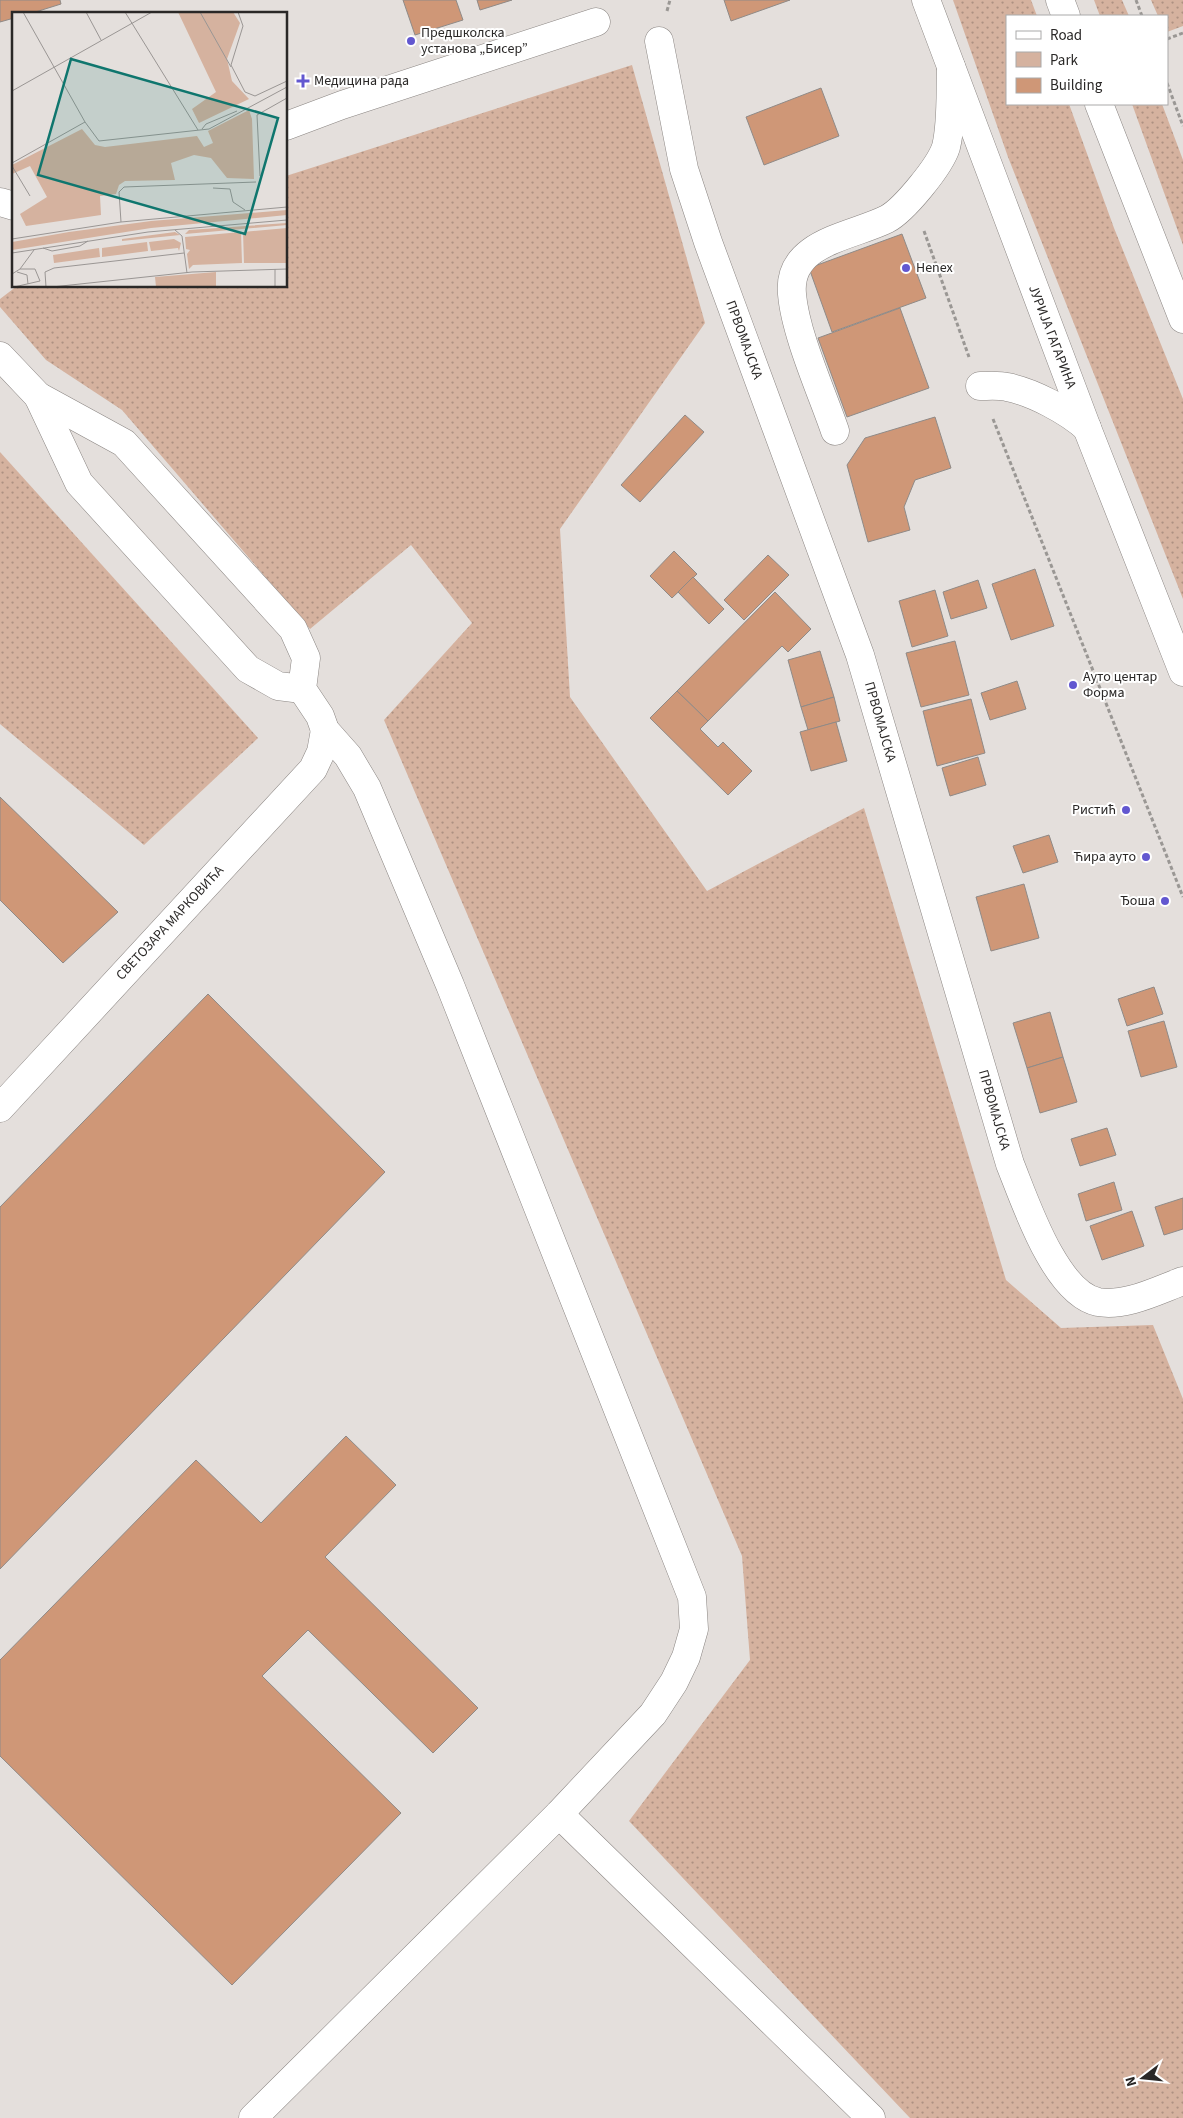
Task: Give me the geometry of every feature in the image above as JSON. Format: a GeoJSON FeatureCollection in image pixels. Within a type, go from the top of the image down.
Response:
{"type":"FeatureCollection","features":[{"type":"Feature","properties":{"kind":"street","name":"ЈУРИЈА ГАГАРИНА"},"geometry":{"type":"LineString","coordinates":[[926,0],[1087,428],[1183,672]]}},
{"type":"Feature","properties":{"kind":"street"},"geometry":{"type":"LineString","coordinates":[[1060,0],[1066,15]]}},
{"type":"Feature","properties":{"kind":"street"},"geometry":{"type":"LineString","coordinates":[[288,125],[342,105],[596,22]]}},
{"type":"Feature","properties":{"kind":"street","name":"ПРВОМАЈСКА"},"geometry":{"type":"LineString","coordinates":[[659,40],[684,169],[708,242],[860,655],[1010,1164],[1033,1222],[1062,1274],[1078,1291],[1098,1302],[1125,1301],[1183,1281]]}},
{"type":"Feature","properties":{"kind":"street"},"geometry":{"type":"LineString","coordinates":[[835,431],[800,331],[791,293],[796,264],[812,249],[888,218],[912,199],[946,148],[950,107],[950,68]]}},
{"type":"Feature","properties":{"kind":"street"},"geometry":{"type":"LineString","coordinates":[[1098,105],[1183,319]]}},
{"type":"Feature","properties":{"kind":"street"},"geometry":{"type":"LineString","coordinates":[[0,356],[38,396],[124,443],[293,629],[306,658],[302,689],[320,716],[325,730],[348,756],[367,788],[442,967],[692,1597],[694,1629],[686,1657],[674,1682],[653,1714],[559,1814],[253,2118]]}},
{"type":"Feature","properties":{"kind":"street"},"geometry":{"type":"LineString","coordinates":[[980,386],[1007,387],[1040,399],[1074,416],[1087,428]]}},
{"type":"Feature","properties":{"kind":"street"},"geometry":{"type":"LineString","coordinates":[[38,396],[79,484],[248,669],[278,686],[302,689]]}},
{"type":"Feature","properties":{"kind":"street","name":"СВЕТОЗАРА МАРКОВИЋА"},"geometry":{"type":"LineString","coordinates":[[0,1108],[313,769],[321,752],[325,730]]}},
{"type":"Feature","properties":{"kind":"street"},"geometry":{"type":"LineString","coordinates":[[559,1814],[871,2118]]}},
{"type":"Feature","properties":{"kind":"path"},"geometry":{"type":"LineString","coordinates":[[1136,0],[1142,15]]}},
{"type":"Feature","properties":{"kind":"path"},"geometry":{"type":"LineString","coordinates":[[1168,38],[1183,33]]}},
{"type":"Feature","properties":{"kind":"path"},"geometry":{"type":"LineString","coordinates":[[1168,86],[1183,126]]}},
{"type":"Feature","properties":{"kind":"path"},"geometry":{"type":"LineString","coordinates":[[912,199],[980,386],[1183,897]]}},
{"type":"Feature","properties":{"kind":"green space"},"geometry":{"type":"Polygon","coordinates":[[[953,0],[1031,0],[1037,15],[1006,15],[1006,105],[1069,105],[1114,228],[1183,399],[1183,599],[1008,157],[953,0]]]}},
{"type":"Feature","properties":{"kind":"green space"},"geometry":{"type":"Polygon","coordinates":[[[1094,0],[1122,0],[1129,15],[1100,15],[1094,0]]]}},
{"type":"Feature","properties":{"kind":"green space"},"geometry":{"type":"Polygon","coordinates":[[[1151,0],[1183,0],[1183,26],[1168,32],[1168,15],[1158,15],[1151,0]]]}},
{"type":"Feature","properties":{"kind":"green space"},"geometry":{"type":"Polygon","coordinates":[[[632,65],[705,323],[560,529],[570,697],[707,891],[864,808],[1006,1280],[1061,1328],[1153,1325],[1183,1399],[1183,2118],[910,2118],[629,1821],[750,1660],[742,1556],[384,720],[472,623],[411,545],[310,629],[122,410],[46,360],[0,307],[0,299],[14,288],[288,288],[288,175],[632,65]]]}},
{"type":"Feature","properties":{"kind":"green space"},"geometry":{"type":"Polygon","coordinates":[[[1132,105],[1162,105],[1183,160],[1183,245],[1132,105]]]}},
{"type":"Feature","properties":{"kind":"green space"},"geometry":{"type":"Polygon","coordinates":[[[0,452],[258,738],[144,845],[0,724],[0,452]]]}},
{"type":"Feature","properties":{"kind":"building"},"geometry":{"type":"Polygon","coordinates":[[[0,0],[60,0],[61,4],[35,12],[12,12],[12,19],[0,22],[0,0]]]}},
{"type":"Feature","properties":{"kind":"building"},"geometry":{"type":"Polygon","coordinates":[[[403,0],[456,0],[463,20],[415,35],[403,0]]]}},
{"type":"Feature","properties":{"kind":"building"},"geometry":{"type":"Polygon","coordinates":[[[477,0],[512,0],[480,10],[477,0]]]}},
{"type":"Feature","properties":{"kind":"building"},"geometry":{"type":"Polygon","coordinates":[[[724,0],[790,0],[731,21],[724,0]]]}},
{"type":"Feature","properties":{"kind":"building"},"geometry":{"type":"Polygon","coordinates":[[[821,88],[839,136],[764,165],[746,117],[821,88]]]}},
{"type":"Feature","properties":{"kind":"building"},"geometry":{"type":"Polygon","coordinates":[[[902,234],[926,298],[832,332],[809,268],[902,234]]]}},
{"type":"Feature","properties":{"kind":"building"},"geometry":{"type":"Polygon","coordinates":[[[900,308],[929,388],[847,417],[818,338],[900,308]]]}},
{"type":"Feature","properties":{"kind":"building"},"geometry":{"type":"Polygon","coordinates":[[[685,415],[704,432],[640,502],[621,485],[685,415]]]}},
{"type":"Feature","properties":{"kind":"building"},"geometry":{"type":"Polygon","coordinates":[[[935,417],[951,468],[915,480],[904,507],[910,530],[868,542],[847,465],[865,438],[935,417]]]}},
{"type":"Feature","properties":{"kind":"building"},"geometry":{"type":"Polygon","coordinates":[[[674,551],[697,574],[672,598],[650,576],[674,551]]]}},
{"type":"Feature","properties":{"kind":"building"},"geometry":{"type":"Polygon","coordinates":[[[768,555],[789,575],[744,620],[724,600],[768,555]]]}},
{"type":"Feature","properties":{"kind":"building"},"geometry":{"type":"Polygon","coordinates":[[[1035,569],[1054,626],[1011,640],[992,584],[1035,569]]]}},
{"type":"Feature","properties":{"kind":"building"},"geometry":{"type":"Polygon","coordinates":[[[693,577],[724,609],[709,624],[678,592],[693,577]]]}},
{"type":"Feature","properties":{"kind":"building"},"geometry":{"type":"Polygon","coordinates":[[[978,580],[987,608],[951,619],[943,592],[978,580]]]}},
{"type":"Feature","properties":{"kind":"building"},"geometry":{"type":"Polygon","coordinates":[[[935,590],[948,636],[912,647],[899,601],[935,590]]]}},
{"type":"Feature","properties":{"kind":"building"},"geometry":{"type":"Polygon","coordinates":[[[775,592],[811,629],[788,652],[782,646],[708,721],[677,691],[775,592]]]}},
{"type":"Feature","properties":{"kind":"building"},"geometry":{"type":"Polygon","coordinates":[[[955,641],[969,695],[921,707],[906,653],[955,641]]]}},
{"type":"Feature","properties":{"kind":"building"},"geometry":{"type":"Polygon","coordinates":[[[820,651],[834,697],[801,707],[788,660],[820,651]]]}},
{"type":"Feature","properties":{"kind":"building"},"geometry":{"type":"Polygon","coordinates":[[[1017,681],[1026,709],[990,720],[981,693],[1017,681]]]}},
{"type":"Feature","properties":{"kind":"building"},"geometry":{"type":"Polygon","coordinates":[[[677,691],[708,721],[700,729],[718,747],[723,742],[752,771],[728,795],[650,718],[677,691]]]}},
{"type":"Feature","properties":{"kind":"building"},"geometry":{"type":"Polygon","coordinates":[[[834,697],[840,721],[808,730],[801,707],[834,697]]]}},
{"type":"Feature","properties":{"kind":"building"},"geometry":{"type":"Polygon","coordinates":[[[971,699],[985,753],[937,766],[923,711],[971,699]]]}},
{"type":"Feature","properties":{"kind":"building"},"geometry":{"type":"Polygon","coordinates":[[[836,722],[847,761],[811,771],[800,732],[836,722]]]}},
{"type":"Feature","properties":{"kind":"building"},"geometry":{"type":"Polygon","coordinates":[[[978,757],[986,785],[950,796],[942,768],[978,757]]]}},
{"type":"Feature","properties":{"kind":"building"},"geometry":{"type":"Polygon","coordinates":[[[0,797],[118,912],[63,963],[0,900],[0,797]]]}},
{"type":"Feature","properties":{"kind":"building"},"geometry":{"type":"Polygon","coordinates":[[[1049,835],[1058,862],[1023,873],[1013,846],[1049,835]]]}},
{"type":"Feature","properties":{"kind":"building"},"geometry":{"type":"Polygon","coordinates":[[[1024,884],[1039,938],[991,951],[976,897],[1024,884]]]}},
{"type":"Feature","properties":{"kind":"building"},"geometry":{"type":"Polygon","coordinates":[[[1154,987],[1163,1014],[1127,1026],[1118,999],[1154,987]]]}},
{"type":"Feature","properties":{"kind":"building"},"geometry":{"type":"Polygon","coordinates":[[[208,994],[385,1172],[0,1569],[0,1207],[208,994]]]}},
{"type":"Feature","properties":{"kind":"building"},"geometry":{"type":"Polygon","coordinates":[[[1050,1012],[1063,1057],[1027,1068],[1013,1023],[1050,1012]]]}},
{"type":"Feature","properties":{"kind":"building"},"geometry":{"type":"Polygon","coordinates":[[[1164,1021],[1177,1067],[1141,1077],[1128,1031],[1164,1021]]]}},
{"type":"Feature","properties":{"kind":"building"},"geometry":{"type":"Polygon","coordinates":[[[1063,1057],[1077,1102],[1040,1113],[1027,1068],[1063,1057]]]}},
{"type":"Feature","properties":{"kind":"building"},"geometry":{"type":"Polygon","coordinates":[[[1107,1128],[1116,1155],[1080,1166],[1071,1139],[1107,1128]]]}},
{"type":"Feature","properties":{"kind":"building"},"geometry":{"type":"Polygon","coordinates":[[[1114,1182],[1122,1210],[1086,1221],[1078,1194],[1114,1182]]]}},
{"type":"Feature","properties":{"kind":"building"},"geometry":{"type":"Polygon","coordinates":[[[1183,1198],[1183,1229],[1164,1235],[1155,1207],[1183,1198]]]}},
{"type":"Feature","properties":{"kind":"building"},"geometry":{"type":"Polygon","coordinates":[[[1132,1211],[1144,1246],[1102,1260],[1090,1226],[1132,1211]]]}},
{"type":"Feature","properties":{"kind":"building"},"geometry":{"type":"Polygon","coordinates":[[[346,1436],[396,1485],[325,1557],[478,1708],[433,1753],[308,1630],[262,1676],[401,1813],[232,1985],[0,1756],[0,1660],[196,1460],[261,1523],[346,1436]]]}},
{"type":"Feature","properties":{"kind":"place","name":"Предшколска установа „Бисер”"},"geometry":{"type":"Point","coordinates":[411,41]}},
{"type":"Feature","properties":{"kind":"place","name":"Медицина рада"},"geometry":{"type":"Point","coordinates":[303,81]}},
{"type":"Feature","properties":{"kind":"place","name":"Henex"},"geometry":{"type":"Point","coordinates":[906,268]}},
{"type":"Feature","properties":{"kind":"place","name":"Ауто центар Форма"},"geometry":{"type":"Point","coordinates":[1073,685]}},
{"type":"Feature","properties":{"kind":"place","name":"Ристић"},"geometry":{"type":"Point","coordinates":[1126,810]}},
{"type":"Feature","properties":{"kind":"place","name":"Ћира ауто"},"geometry":{"type":"Point","coordinates":[1146,857]}},
{"type":"Feature","properties":{"kind":"place","name":"Ђоша"},"geometry":{"type":"Point","coordinates":[1165,901]}}]}
